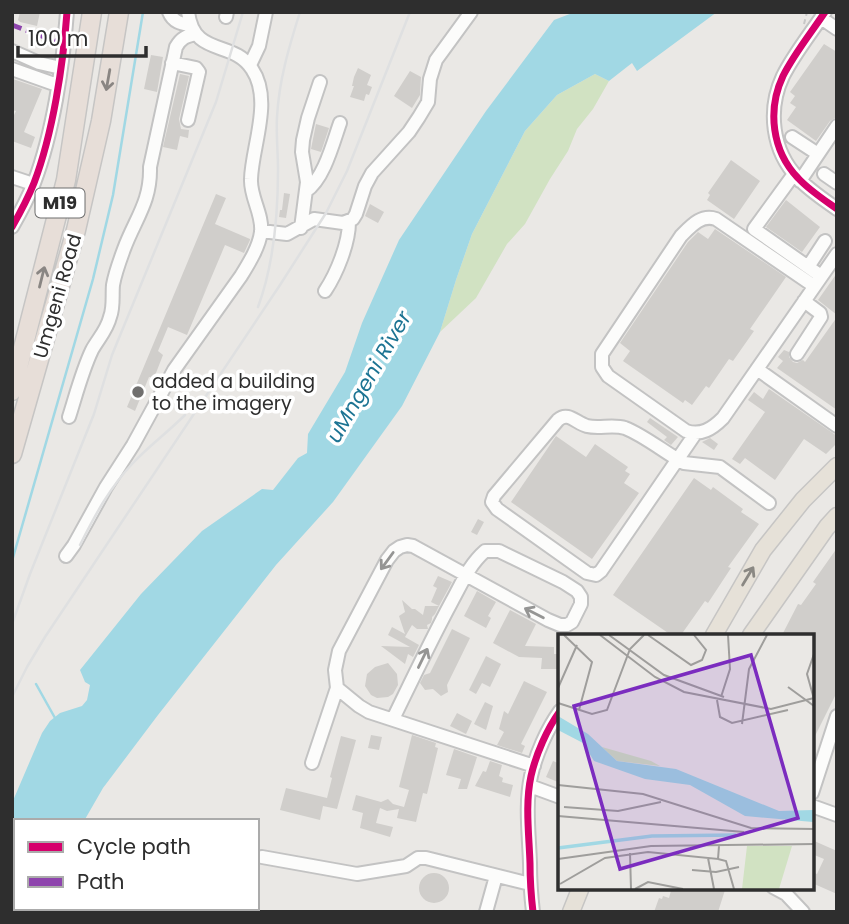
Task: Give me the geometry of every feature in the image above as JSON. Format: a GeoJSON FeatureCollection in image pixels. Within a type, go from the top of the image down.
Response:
{"type":"FeatureCollection","features":[{"type":"Feature","properties":{"kind":"highway","name":"Umgeni Road"},"geometry":{"type":"LineString","coordinates":[[12,391],[66,180],[92,12]]}},
{"type":"Feature","properties":{"kind":"highway","name":"Umgeni Road"},"geometry":{"type":"LineString","coordinates":[[12,454],[76,230],[101,121],[119,12]]}},
{"type":"Feature","properties":{"kind":"main road"},"geometry":{"type":"LineString","coordinates":[[715,634],[763,550],[803,500],[837,466]]}},
{"type":"Feature","properties":{"kind":"main road"},"geometry":{"type":"LineString","coordinates":[[752,634],[837,516]]}},
{"type":"Feature","properties":{"kind":"main road"},"geometry":{"type":"LineString","coordinates":[[571,912],[580,889]]}},
{"type":"Feature","properties":{"kind":"street"},"geometry":{"type":"LineString","coordinates":[[15,216],[33,184],[48,133],[61,68],[67,12]]}},
{"type":"Feature","properties":{"kind":"street"},"geometry":{"type":"LineString","coordinates":[[66,556],[75,545],[174,370],[241,276],[261,231],[251,183],[261,107],[258,80],[250,65],[232,52],[206,44],[192,24],[178,22],[169,12]]}},
{"type":"Feature","properties":{"kind":"street"},"geometry":{"type":"LineString","coordinates":[[250,65],[259,46],[266,12]]}},
{"type":"Feature","properties":{"kind":"street"},"geometry":{"type":"LineString","coordinates":[[261,231],[287,234],[314,219],[343,223],[349,222],[356,215],[372,173],[409,132],[428,102],[430,79],[436,60],[471,12]]}},
{"type":"Feature","properties":{"kind":"street"},"geometry":{"type":"LineString","coordinates":[[837,29],[823,15],[788,67],[775,97],[774,117],[781,153],[797,178],[837,209]]}},
{"type":"Feature","properties":{"kind":"street"},"geometry":{"type":"LineString","coordinates":[[69,417],[83,370],[110,319],[114,282],[148,191],[150,167],[172,63],[179,42],[186,36],[192,24]]}},
{"type":"Feature","properties":{"kind":"street"},"geometry":{"type":"LineString","coordinates":[[12,51],[39,63],[61,68]]}},
{"type":"Feature","properties":{"kind":"street"},"geometry":{"type":"LineString","coordinates":[[172,63],[196,68],[199,72],[188,120]]}},
{"type":"Feature","properties":{"kind":"street"},"geometry":{"type":"LineString","coordinates":[[12,69],[57,85]]}},
{"type":"Feature","properties":{"kind":"street"},"geometry":{"type":"LineString","coordinates":[[300,228],[307,182],[302,152],[303,140],[320,82]]}},
{"type":"Feature","properties":{"kind":"street"},"geometry":{"type":"LineString","coordinates":[[306,191],[323,167],[340,123]]}},
{"type":"Feature","properties":{"kind":"street"},"geometry":{"type":"LineString","coordinates":[[818,281],[807,267],[754,229],[818,154],[837,126]]}},
{"type":"Feature","properties":{"kind":"street"},"geometry":{"type":"LineString","coordinates":[[792,137],[818,154]]}},
{"type":"Feature","properties":{"kind":"street"},"geometry":{"type":"LineString","coordinates":[[824,174],[837,183]]}},
{"type":"Feature","properties":{"kind":"street"},"geometry":{"type":"LineString","coordinates":[[12,177],[33,184]]}},
{"type":"Feature","properties":{"kind":"street"},"geometry":{"type":"LineString","coordinates":[[818,281],[711,217],[697,221],[681,236],[602,354],[602,367],[608,376],[686,432],[695,434],[714,427],[723,418],[837,254]]}},
{"type":"Feature","properties":{"kind":"street"},"geometry":{"type":"LineString","coordinates":[[325,291],[344,251],[349,222]]}},
{"type":"Feature","properties":{"kind":"street"},"geometry":{"type":"LineString","coordinates":[[807,267],[825,241]]}},
{"type":"Feature","properties":{"kind":"street"},"geometry":{"type":"LineString","coordinates":[[797,354],[821,317],[820,313],[804,301]]}},
{"type":"Feature","properties":{"kind":"street"},"geometry":{"type":"LineString","coordinates":[[757,369],[837,426]]}},
{"type":"Feature","properties":{"kind":"street"},"geometry":{"type":"LineString","coordinates":[[695,434],[677,459],[601,572],[596,575],[587,573],[497,509],[492,502],[494,496],[559,418],[564,416],[591,427],[627,429],[677,459],[684,463],[720,467],[769,503]]}},
{"type":"Feature","properties":{"kind":"street"},"geometry":{"type":"LineString","coordinates":[[312,763],[337,688],[335,670],[339,651],[380,570],[394,551],[407,545],[413,546],[466,575],[525,609],[560,625],[572,622],[581,604],[578,591],[499,551],[485,551],[466,575],[393,719]]}},
{"type":"Feature","properties":{"kind":"street"},"geometry":{"type":"LineString","coordinates":[[337,688],[359,706],[534,766]]}},
{"type":"Feature","properties":{"kind":"street"},"geometry":{"type":"LineString","coordinates":[[533,912],[528,812],[530,786],[534,766],[558,714]]}},
{"type":"Feature","properties":{"kind":"street"},"geometry":{"type":"LineString","coordinates":[[814,787],[837,716]]}},
{"type":"Feature","properties":{"kind":"street"},"geometry":{"type":"LineString","coordinates":[[530,786],[558,796]]}},
{"type":"Feature","properties":{"kind":"street"},"geometry":{"type":"LineString","coordinates":[[814,807],[837,816]]}},
{"type":"Feature","properties":{"kind":"street"},"geometry":{"type":"LineString","coordinates":[[262,857],[357,874],[406,866],[418,858],[426,858],[530,884]]}},
{"type":"Feature","properties":{"kind":"street"},"geometry":{"type":"LineString","coordinates":[[486,912],[496,876]]}},
{"type":"Feature","properties":{"kind":"street"},"geometry":{"type":"LineString","coordinates":[[777,889],[786,894],[803,912]]}},
{"type":"Feature","properties":{"kind":"green space"},"geometry":{"type":"Polygon","coordinates":[[[595,74],[609,81],[593,109],[577,129],[568,151],[525,224],[507,244],[476,298],[440,332],[472,234],[525,131],[557,95],[595,74]]]}},
{"type":"Feature","properties":{"kind":"water","name":"uMngeni River"},"geometry":{"type":"Polygon","coordinates":[[[575,12],[717,12],[637,71],[632,63],[609,81],[595,74],[557,95],[525,131],[472,234],[440,332],[402,406],[333,502],[276,565],[158,715],[103,788],[85,819],[14,819],[14,910],[32,910],[12,912],[12,803],[42,733],[50,721],[60,713],[82,706],[87,700],[90,685],[85,682],[80,670],[141,594],[202,531],[262,489],[273,490],[298,458],[307,453],[308,434],[345,372],[362,323],[399,240],[486,111],[554,20],[575,12]]]}},
{"type":"Feature","properties":{"kind":"building"},"geometry":{"type":"Polygon","coordinates":[[[20,12],[40,12],[37,26],[20,22],[20,12]]]}},
{"type":"Feature","properties":{"kind":"building"},"geometry":{"type":"Polygon","coordinates":[[[824,44],[837,52],[837,117],[830,121],[816,141],[787,120],[796,107],[790,103],[795,96],[790,92],[824,44]]]}},
{"type":"Feature","properties":{"kind":"building"},"geometry":{"type":"Polygon","coordinates":[[[151,55],[163,57],[157,92],[144,89],[151,55]]]}},
{"type":"Feature","properties":{"kind":"building"},"geometry":{"type":"Polygon","coordinates":[[[358,68],[371,75],[367,85],[372,87],[364,101],[350,97],[358,68]]]}},
{"type":"Feature","properties":{"kind":"building"},"geometry":{"type":"Polygon","coordinates":[[[410,71],[421,77],[420,95],[412,108],[394,96],[410,71]]]}},
{"type":"Feature","properties":{"kind":"building"},"geometry":{"type":"Polygon","coordinates":[[[180,74],[189,76],[179,119],[181,129],[189,130],[188,138],[180,136],[177,150],[163,147],[180,74]]]}},
{"type":"Feature","properties":{"kind":"building"},"geometry":{"type":"Polygon","coordinates":[[[13,79],[42,89],[24,132],[35,137],[31,148],[12,141],[12,119],[16,111],[12,110],[13,79]]]}},
{"type":"Feature","properties":{"kind":"building"},"geometry":{"type":"Polygon","coordinates":[[[316,124],[329,128],[321,152],[311,149],[316,124]]]}},
{"type":"Feature","properties":{"kind":"building"},"geometry":{"type":"Polygon","coordinates":[[[731,160],[760,181],[734,219],[707,200],[710,195],[708,193],[731,160]]]}},
{"type":"Feature","properties":{"kind":"building"},"geometry":{"type":"Polygon","coordinates":[[[284,193],[290,194],[286,218],[279,217],[284,193]]]}},
{"type":"Feature","properties":{"kind":"building"},"geometry":{"type":"Polygon","coordinates":[[[216,194],[226,198],[215,224],[250,240],[244,253],[225,245],[187,335],[168,327],[158,351],[163,355],[154,378],[149,377],[135,411],[127,407],[216,194]]]}},
{"type":"Feature","properties":{"kind":"building"},"geometry":{"type":"Polygon","coordinates":[[[786,200],[820,227],[802,252],[766,227],[786,200]]]}},
{"type":"Feature","properties":{"kind":"building"},"geometry":{"type":"Polygon","coordinates":[[[370,204],[384,212],[378,223],[365,216],[370,204]]]}},
{"type":"Feature","properties":{"kind":"building"},"geometry":{"type":"Polygon","coordinates":[[[715,229],[786,277],[750,329],[754,331],[733,361],[729,359],[709,388],[706,386],[692,405],[685,400],[683,403],[623,361],[630,351],[620,343],[688,242],[698,232],[708,239],[715,229]]]}},
{"type":"Feature","properties":{"kind":"building"},"geometry":{"type":"Polygon","coordinates":[[[837,273],[837,315],[818,300],[837,273]]]}},
{"type":"Feature","properties":{"kind":"building"},"geometry":{"type":"Polygon","coordinates":[[[837,317],[837,410],[777,368],[783,361],[778,357],[784,350],[789,352],[793,362],[805,362],[837,317]]]}},
{"type":"Feature","properties":{"kind":"building"},"geometry":{"type":"Polygon","coordinates":[[[769,389],[837,436],[837,443],[826,454],[804,439],[775,480],[745,458],[740,464],[732,459],[765,412],[748,400],[754,392],[763,399],[769,389]]]}},
{"type":"Feature","properties":{"kind":"building"},"geometry":{"type":"Polygon","coordinates":[[[650,418],[678,437],[671,445],[664,440],[667,437],[647,422],[650,418]]]}},
{"type":"Feature","properties":{"kind":"building"},"geometry":{"type":"Polygon","coordinates":[[[556,436],[586,457],[595,444],[628,467],[625,471],[630,474],[624,483],[639,493],[592,559],[511,502],[556,436]]]}},
{"type":"Feature","properties":{"kind":"building"},"geometry":{"type":"Polygon","coordinates":[[[710,438],[718,444],[714,450],[702,442],[710,438]]]}},
{"type":"Feature","properties":{"kind":"building"},"geometry":{"type":"Polygon","coordinates":[[[694,478],[711,490],[713,487],[759,524],[728,567],[731,568],[708,603],[705,601],[682,634],[670,634],[613,595],[694,478]]]}},
{"type":"Feature","properties":{"kind":"building"},"geometry":{"type":"Polygon","coordinates":[[[478,519],[484,522],[477,535],[471,532],[478,519]]]}},
{"type":"Feature","properties":{"kind":"building"},"geometry":{"type":"Polygon","coordinates":[[[837,548],[837,692],[814,738],[814,634],[783,634],[798,604],[801,605],[816,584],[813,582],[837,548]]]}},
{"type":"Feature","properties":{"kind":"building"},"geometry":{"type":"Polygon","coordinates":[[[438,576],[452,582],[439,606],[431,602],[437,588],[433,586],[438,576]]]}},
{"type":"Feature","properties":{"kind":"building"},"geometry":{"type":"Polygon","coordinates":[[[477,591],[496,602],[488,616],[491,618],[486,628],[464,616],[477,591]]]}},
{"type":"Feature","properties":{"kind":"building"},"geometry":{"type":"Polygon","coordinates":[[[402,600],[423,615],[425,606],[439,606],[431,623],[427,625],[428,629],[417,629],[412,625],[405,637],[419,645],[413,657],[408,654],[405,664],[381,646],[410,647],[388,635],[392,627],[405,634],[399,616],[405,612],[402,600]]]}},
{"type":"Feature","properties":{"kind":"building"},"geometry":{"type":"Polygon","coordinates":[[[510,610],[536,624],[525,646],[554,647],[554,654],[558,654],[558,669],[541,669],[542,658],[519,657],[493,643],[510,610]]]}},
{"type":"Feature","properties":{"kind":"building"},"geometry":{"type":"Polygon","coordinates":[[[452,629],[470,638],[447,685],[448,692],[441,696],[433,689],[425,690],[420,683],[424,675],[430,673],[452,629]]]}},
{"type":"Feature","properties":{"kind":"building"},"geometry":{"type":"Polygon","coordinates":[[[486,656],[501,664],[490,687],[482,683],[476,694],[469,690],[486,656]]]}},
{"type":"Feature","properties":{"kind":"building"},"geometry":{"type":"Polygon","coordinates":[[[388,663],[397,674],[398,685],[393,694],[377,698],[371,695],[365,686],[367,674],[375,667],[388,663]]]}},
{"type":"Feature","properties":{"kind":"building"},"geometry":{"type":"Polygon","coordinates":[[[524,681],[547,692],[521,744],[525,746],[522,753],[497,745],[504,732],[499,729],[504,711],[508,714],[524,681]]]}},
{"type":"Feature","properties":{"kind":"building"},"geometry":{"type":"Polygon","coordinates":[[[485,702],[493,706],[486,730],[474,724],[485,702]]]}},
{"type":"Feature","properties":{"kind":"building"},"geometry":{"type":"Polygon","coordinates":[[[457,713],[472,721],[466,734],[450,726],[457,713]]]}},
{"type":"Feature","properties":{"kind":"building"},"geometry":{"type":"Polygon","coordinates":[[[371,735],[382,737],[379,750],[368,748],[371,735]]]}},
{"type":"Feature","properties":{"kind":"building"},"geometry":{"type":"Polygon","coordinates":[[[412,735],[436,743],[435,747],[438,748],[427,794],[423,793],[416,822],[397,818],[399,809],[387,811],[380,808],[376,823],[393,827],[390,837],[360,828],[363,813],[352,810],[356,795],[381,802],[388,799],[393,804],[404,807],[409,790],[399,787],[412,735]]]}},
{"type":"Feature","properties":{"kind":"building"},"geometry":{"type":"Polygon","coordinates":[[[341,736],[356,740],[337,809],[323,806],[320,820],[280,810],[286,788],[327,798],[341,736]]]}},
{"type":"Feature","properties":{"kind":"building"},"geometry":{"type":"Polygon","coordinates":[[[454,749],[477,757],[467,789],[458,789],[461,779],[446,775],[454,749]]]}},
{"type":"Feature","properties":{"kind":"building"},"geometry":{"type":"Polygon","coordinates":[[[490,761],[502,765],[499,776],[503,778],[502,782],[513,785],[510,797],[475,786],[483,771],[486,772],[490,761]]]}},
{"type":"Feature","properties":{"kind":"building"},"geometry":{"type":"Polygon","coordinates":[[[553,761],[558,763],[558,782],[546,777],[553,761]]]}},
{"type":"Feature","properties":{"kind":"building"},"geometry":{"type":"Polygon","coordinates":[[[814,841],[837,851],[837,894],[814,884],[814,873],[817,874],[824,859],[814,855],[814,841]]]}},
{"type":"Feature","properties":{"kind":"building"},"geometry":{"type":"Polygon","coordinates":[[[434,873],[445,877],[449,888],[445,899],[434,903],[423,899],[419,888],[423,877],[434,873]]]}},
{"type":"Feature","properties":{"kind":"building"},"geometry":{"type":"Polygon","coordinates":[[[671,889],[725,890],[718,912],[654,912],[659,898],[669,898],[671,889]]]}},
{"type":"Feature","properties":{"kind":"waterway"},"geometry":{"type":"LineString","coordinates":[[12,561],[93,279],[113,195],[143,12]]}},
{"type":"Feature","properties":{"kind":"waterway"},"geometry":{"type":"LineString","coordinates":[[36,684],[55,718]]}},
{"type":"Feature","properties":{"kind":"railway"},"geometry":{"type":"LineString","coordinates":[[12,624],[94,414],[112,355],[216,102],[243,12]]}},
{"type":"Feature","properties":{"kind":"railway"},"geometry":{"type":"LineString","coordinates":[[258,307],[268,274],[276,222],[280,90],[300,12]]}},
{"type":"Feature","properties":{"kind":"railway"},"geometry":{"type":"LineString","coordinates":[[12,697],[45,637],[326,213],[347,171],[410,12]]}},
{"type":"Feature","properties":{"kind":"railway"},"geometry":{"type":"LineString","coordinates":[[80,545],[91,523],[125,472],[185,415]]}},
{"type":"Feature","properties":{"kind":"marked path"},"geometry":{"type":"LineString","coordinates":[[12,25],[63,44]]}},
{"type":"Feature","properties":{"kind":"cycle path"},"geometry":{"type":"LineString","coordinates":[[12,227],[34,183],[47,143],[60,77],[67,12]]}},
{"type":"Feature","properties":{"kind":"cycle path"},"geometry":{"type":"LineString","coordinates":[[825,12],[783,76],[774,116],[778,143],[789,167],[807,187],[837,209]]}},
{"type":"Feature","properties":{"kind":"cycle path"},"geometry":{"type":"LineString","coordinates":[[533,912],[529,787],[539,751],[558,714]]}},
{"type":"Feature","properties":{"kind":"place","name":"added a building to the imagery"},"geometry":{"type":"Point","coordinates":[138,392]}}]}
